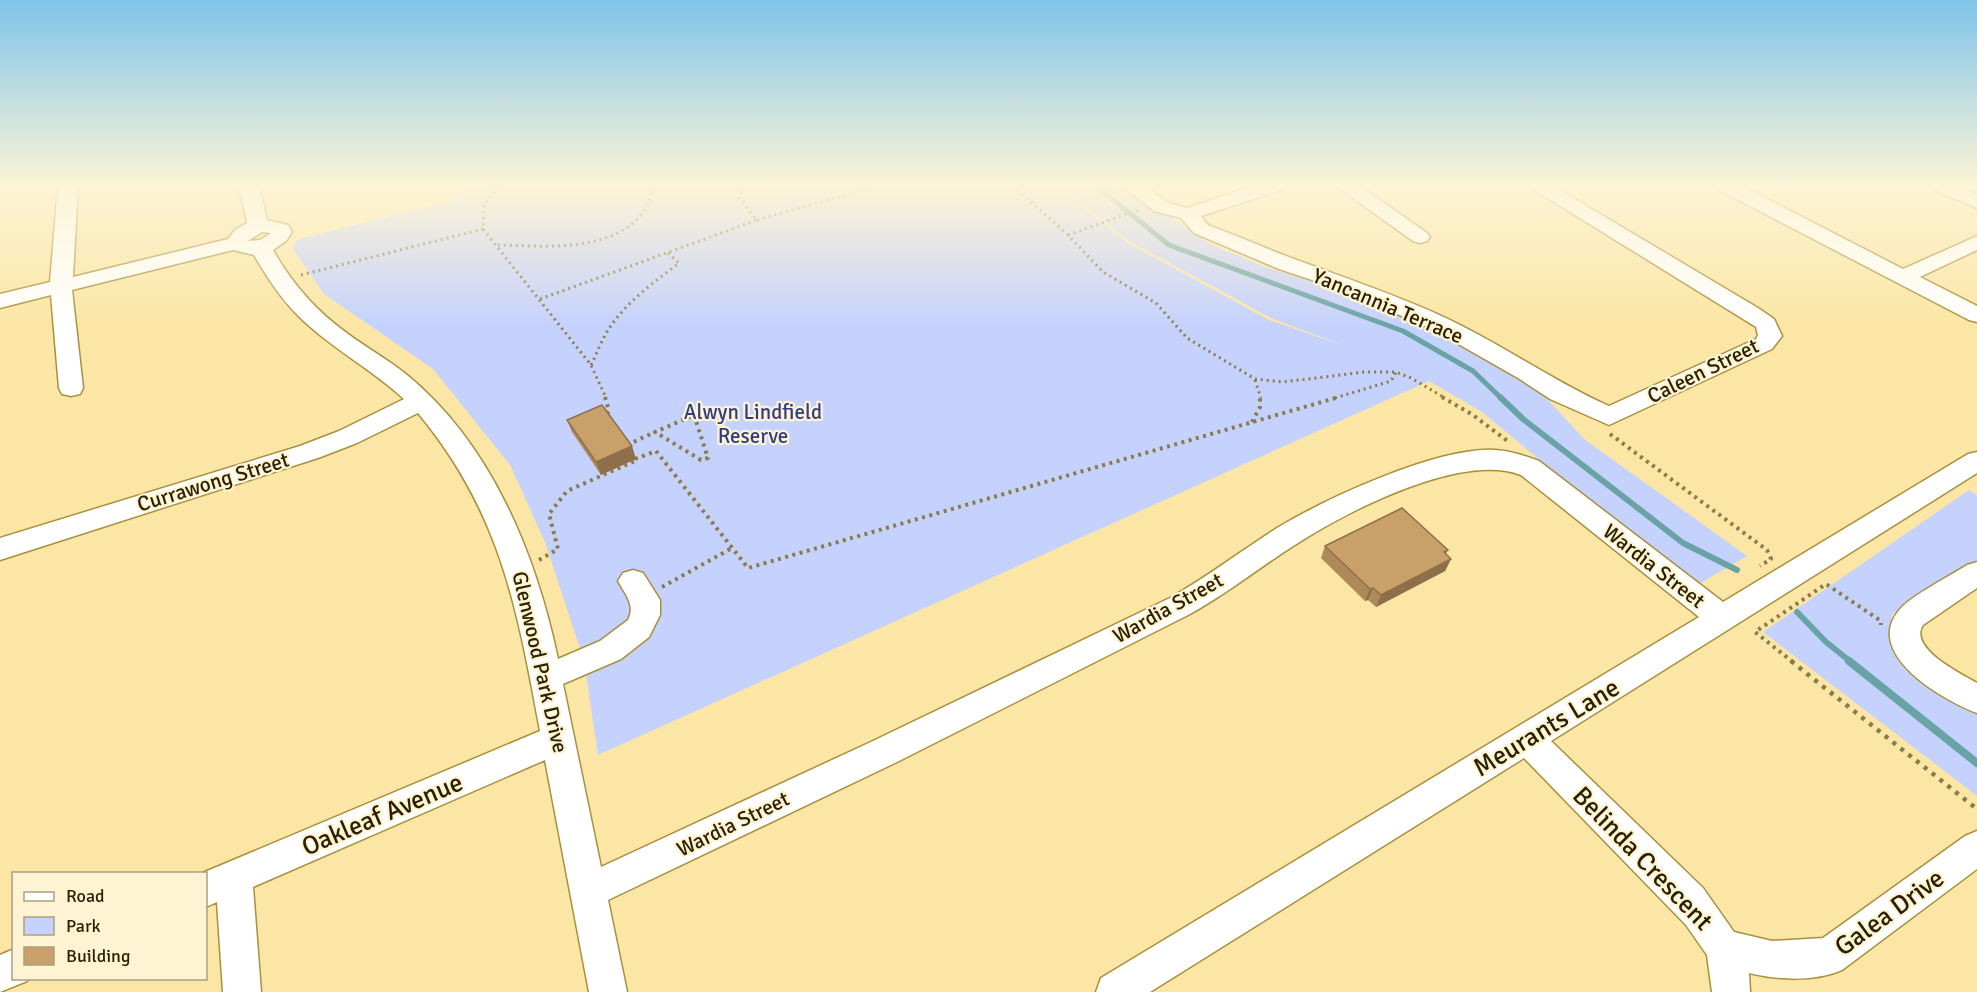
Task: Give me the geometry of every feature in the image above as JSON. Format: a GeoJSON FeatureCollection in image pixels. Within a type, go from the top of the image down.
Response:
{"type":"FeatureCollection","features":[{"type":"Feature","properties":{"kind":"street"},"geometry":{"type":"LineString","coordinates":[[65,232],[61,286],[71,388]]}},
{"type":"Feature","properties":{"kind":"street","name":"Glenwood Park Drive"},"geometry":{"type":"LineString","coordinates":[[252,232],[252,239],[279,280],[306,312],[399,381],[421,401],[469,466],[506,532],[528,594],[608,992]]}},
{"type":"Feature","properties":{"kind":"street","name":"Yancannia Terrace"},"geometry":{"type":"LineString","coordinates":[[1209,232],[1287,264],[1347,284],[1440,324],[1506,360],[1566,397],[1610,416]]}},
{"type":"Feature","properties":{"kind":"street"},"geometry":{"type":"LineString","coordinates":[[1413,232],[1420,237]]}},
{"type":"Feature","properties":{"kind":"street","name":"Caleen Street"},"geometry":{"type":"LineString","coordinates":[[1610,416],[1764,344],[1770,336],[1766,324],[1750,313],[1619,232]]}},
{"type":"Feature","properties":{"kind":"street"},"geometry":{"type":"LineString","coordinates":[[1815,232],[1977,315]]}},
{"type":"Feature","properties":{"kind":"street"},"geometry":{"type":"LineString","coordinates":[[0,301],[252,239]]}},
{"type":"Feature","properties":{"kind":"street"},"geometry":{"type":"LineString","coordinates":[[1903,278],[1977,242]]}},
{"type":"Feature","properties":{"kind":"street","name":"Currawong Street"},"geometry":{"type":"LineString","coordinates":[[0,549],[309,452],[348,437],[421,401]]}},
{"type":"Feature","properties":{"kind":"street","name":"Wardia Street"},"geometry":{"type":"LineString","coordinates":[[588,891],[693,844],[1183,604],[1288,536],[1373,493],[1458,463],[1492,458],[1518,462],[1530,468],[1723,619]]}},
{"type":"Feature","properties":{"kind":"street","name":"Meurants Lane"},"geometry":{"type":"LineString","coordinates":[[1115,992],[1526,738],[1973,469]]}},
{"type":"Feature","properties":{"kind":"street"},"geometry":{"type":"LineString","coordinates":[[1977,573],[1912,616],[1905,622],[1903,630],[1908,650],[1918,661],[1977,699]]}},
{"type":"Feature","properties":{"kind":"street"},"geometry":{"type":"LineString","coordinates":[[545,677],[613,649],[633,638],[644,621],[646,600],[633,580]]}},
{"type":"Feature","properties":{"kind":"street","name":"Belinda Crescent"},"geometry":{"type":"LineString","coordinates":[[1526,738],[1690,901],[1709,924],[1725,948],[1731,972],[1731,992]]}},
{"type":"Feature","properties":{"kind":"street","name":"Oakleaf Avenue"},"geometry":{"type":"LineString","coordinates":[[220,883],[558,739]]}},
{"type":"Feature","properties":{"kind":"street","name":"Galea Drive"},"geometry":{"type":"LineString","coordinates":[[1725,948],[1772,960],[1829,957],[1977,848]]}},
{"type":"Feature","properties":{"kind":"street"},"geometry":{"type":"LineString","coordinates":[[220,883],[242,992]]}},
{"type":"Feature","properties":{"kind":"path"},"geometry":{"type":"LineString","coordinates":[[300,275],[474,232]]}},
{"type":"Feature","properties":{"kind":"path"},"geometry":{"type":"LineString","coordinates":[[485,232],[591,365],[608,403],[609,411],[604,418]]}},
{"type":"Feature","properties":{"kind":"path"},"geometry":{"type":"LineString","coordinates":[[497,245],[568,245],[597,239],[614,232]]}},
{"type":"Feature","properties":{"kind":"path"},"geometry":{"type":"LineString","coordinates":[[540,299],[723,232]]}},
{"type":"Feature","properties":{"kind":"path"},"geometry":{"type":"LineString","coordinates":[[1065,232],[1103,272],[1156,303],[1187,338],[1237,370],[1255,379],[1284,382],[1365,372],[1396,372],[1411,378],[1473,415],[1512,444],[1518,453],[1518,462]]}},
{"type":"Feature","properties":{"kind":"path"},"geometry":{"type":"LineString","coordinates":[[1068,235],[1076,232]]}},
{"type":"Feature","properties":{"kind":"path"},"geometry":{"type":"LineString","coordinates":[[591,365],[606,333],[622,313],[652,284],[679,263],[667,253]]}},
{"type":"Feature","properties":{"kind":"path"},"geometry":{"type":"LineString","coordinates":[[539,560],[558,549],[549,514],[567,491],[656,451],[748,568],[1251,424],[1391,381],[1396,372]]}},
{"type":"Feature","properties":{"kind":"path"},"geometry":{"type":"LineString","coordinates":[[1251,424],[1260,410],[1262,401],[1255,379]]}},
{"type":"Feature","properties":{"kind":"path"},"geometry":{"type":"LineString","coordinates":[[626,445],[655,432],[694,415],[708,458],[701,460],[655,432]]}},
{"type":"Feature","properties":{"kind":"path"},"geometry":{"type":"LineString","coordinates":[[1610,416],[1608,432],[1611,435],[1767,550],[1771,558],[1761,565]]}},
{"type":"Feature","properties":{"kind":"path"},"geometry":{"type":"LineString","coordinates":[[1881,621],[1826,584],[1755,632],[1977,809]]}},
{"type":"Feature","properties":{"kind":"green space","name":"Alwyn Lindfield Reserve"},"geometry":{"type":"Polygon","coordinates":[[[327,232],[1115,232],[1128,243],[1269,320],[1345,346],[1271,318],[1129,241],[1118,232],[1193,232],[1210,244],[1265,267],[1383,304],[1456,340],[1536,387],[1584,439],[1747,556],[1699,584],[1559,476],[1482,412],[1429,381],[598,755],[584,661],[545,542],[510,465],[433,369],[324,294],[293,249],[296,240],[327,232]]]}},
{"type":"Feature","properties":{"kind":"green space"},"geometry":{"type":"Polygon","coordinates":[[[1969,490],[1977,495],[1977,560],[1892,614],[1889,636],[1914,667],[1977,708],[1977,796],[1763,632],[1969,490]]]}},
{"type":"Feature","properties":{"kind":"building"},"geometry":{"type":"Polygon","coordinates":[[[602,405],[632,446],[596,462],[567,420],[602,405]]]}},
{"type":"Feature","properties":{"kind":"building"},"geometry":{"type":"Polygon","coordinates":[[[1402,508],[1448,550],[1444,552],[1451,559],[1381,595],[1373,588],[1370,589],[1325,546],[1402,508]]]}},
{"type":"Feature","properties":{"kind":"waterway"},"geometry":{"type":"LineString","coordinates":[[1153,232],[1169,245],[1403,331],[1473,371],[1501,398]]}},
{"type":"Feature","properties":{"kind":"waterway"},"geometry":{"type":"LineString","coordinates":[[1500,397],[1523,419],[1683,543],[1737,570]]}},
{"type":"Feature","properties":{"kind":"waterway"},"geometry":{"type":"LineString","coordinates":[[1797,612],[1826,642],[1851,662]]}},
{"type":"Feature","properties":{"kind":"waterway"},"geometry":{"type":"LineString","coordinates":[[1849,661],[1977,763]]}}]}
